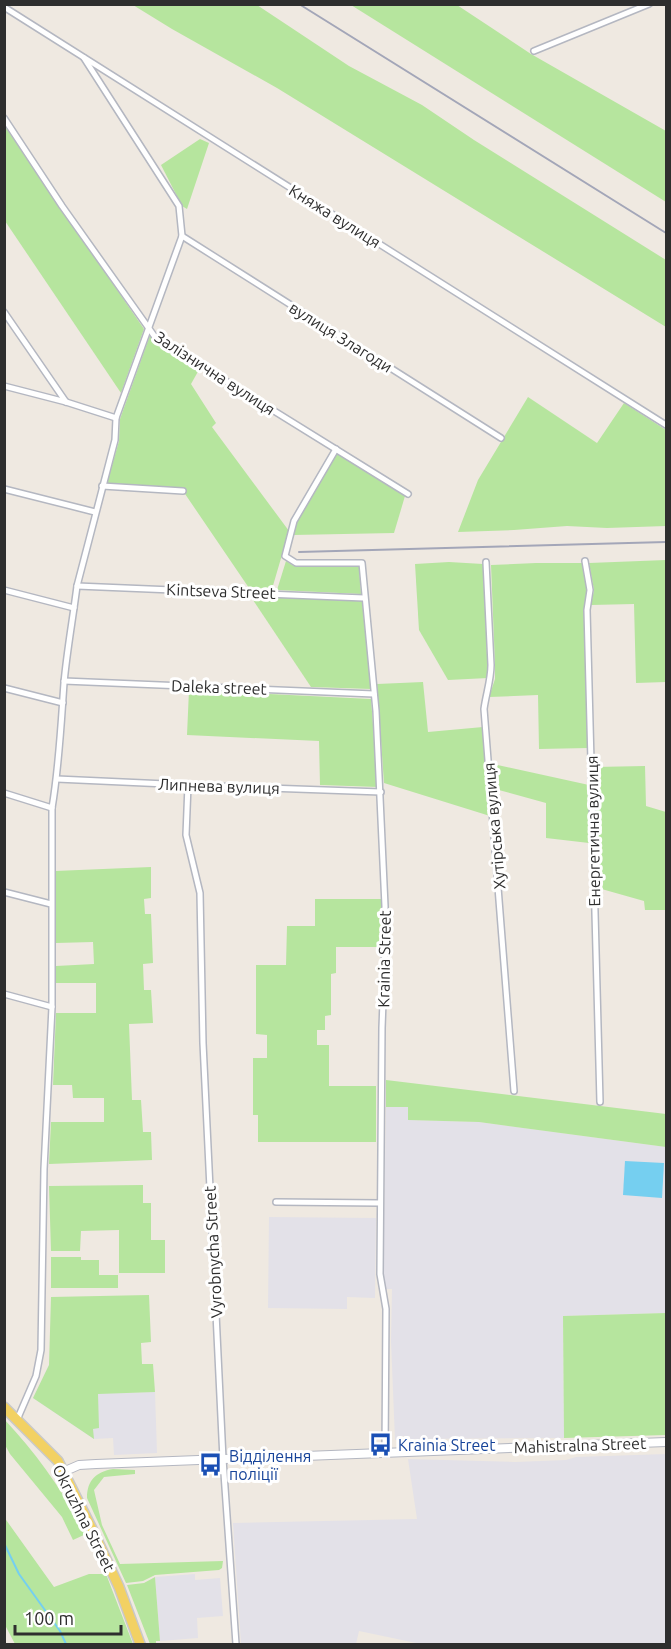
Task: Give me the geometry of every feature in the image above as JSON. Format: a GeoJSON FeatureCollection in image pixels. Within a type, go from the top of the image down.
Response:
{"type":"FeatureCollection","features":[{"type":"Feature","properties":{"kind":"main road","name":"Okruzhna Street"},"geometry":{"type":"LineString","coordinates":[[4,1407],[57,1461],[119,1587],[140,1644]]}},
{"type":"Feature","properties":{"kind":"street"},"geometry":{"type":"LineString","coordinates":[[534,51],[649,4]]}},
{"type":"Feature","properties":{"kind":"street","name":"Княжа вулиця"},"geometry":{"type":"LineString","coordinates":[[4,7],[666,425]]}},
{"type":"Feature","properties":{"kind":"street"},"geometry":{"type":"LineString","coordinates":[[17,1420],[36,1376],[41,1350],[44,1169],[52,1007],[52,808],[57,778],[64,681],[77,585],[115,440],[116,418],[182,236],[179,206],[84,57]]}},
{"type":"Feature","properties":{"kind":"street","name":"Залізнична вулиця"},"geometry":{"type":"LineString","coordinates":[[4,118],[62,206],[155,337],[408,494]]}},
{"type":"Feature","properties":{"kind":"street","name":"вулиця Злагоди"},"geometry":{"type":"LineString","coordinates":[[182,236],[501,438]]}},
{"type":"Feature","properties":{"kind":"street"},"geometry":{"type":"LineString","coordinates":[[4,312],[66,402]]}},
{"type":"Feature","properties":{"kind":"street"},"geometry":{"type":"LineString","coordinates":[[4,386],[116,418]]}},
{"type":"Feature","properties":{"kind":"street","name":"Krainia Street"},"geometry":{"type":"LineString","coordinates":[[336,449],[294,521],[285,556],[296,563],[362,563],[381,792],[385,895],[380,1274],[386,1309],[384,1453]]}},
{"type":"Feature","properties":{"kind":"street"},"geometry":{"type":"LineString","coordinates":[[102,486],[183,491]]}},
{"type":"Feature","properties":{"kind":"street"},"geometry":{"type":"LineString","coordinates":[[4,489],[95,512]]}},
{"type":"Feature","properties":{"kind":"street","name":"Енергетична вулиця"},"geometry":{"type":"LineString","coordinates":[[585,561],[590,590],[587,610],[600,1102]]}},
{"type":"Feature","properties":{"kind":"street","name":"Хутірська вулиця"},"geometry":{"type":"LineString","coordinates":[[486,562],[492,665],[484,709],[514,1091]]}},
{"type":"Feature","properties":{"kind":"street","name":"Kintseva Street"},"geometry":{"type":"LineString","coordinates":[[77,585],[364,598]]}},
{"type":"Feature","properties":{"kind":"street"},"geometry":{"type":"LineString","coordinates":[[4,590],[74,608]]}},
{"type":"Feature","properties":{"kind":"street","name":"Daleka street"},"geometry":{"type":"LineString","coordinates":[[64,681],[374,694]]}},
{"type":"Feature","properties":{"kind":"street"},"geometry":{"type":"LineString","coordinates":[[4,688],[63,703]]}},
{"type":"Feature","properties":{"kind":"street","name":"Липнева вулиця"},"geometry":{"type":"LineString","coordinates":[[57,778],[381,792]]}},
{"type":"Feature","properties":{"kind":"street","name":"Vyrobnycha Street"},"geometry":{"type":"LineString","coordinates":[[188,785],[186,835],[200,893],[203,1043],[224,1459],[236,1644]]}},
{"type":"Feature","properties":{"kind":"street"},"geometry":{"type":"LineString","coordinates":[[4,793],[52,808]]}},
{"type":"Feature","properties":{"kind":"street"},"geometry":{"type":"LineString","coordinates":[[4,892],[51,904]]}},
{"type":"Feature","properties":{"kind":"street"},"geometry":{"type":"LineString","coordinates":[[4,994],[52,1007]]}},
{"type":"Feature","properties":{"kind":"street"},"geometry":{"type":"LineString","coordinates":[[276,1202],[381,1203]]}},
{"type":"Feature","properties":{"kind":"street","name":"Mahistralna Street"},"geometry":{"type":"LineString","coordinates":[[63,1472],[88,1465],[666,1442]]}},
{"type":"Feature","properties":{"kind":"shaded area"},"geometry":{"type":"Polygon","coordinates":[[[386,1107],[409,1107],[409,1120],[479,1122],[666,1147],[666,1313],[563,1316],[564,1438],[410,1439],[410,1436],[402,1436],[402,1440],[395,1440],[391,1341],[392,1289],[385,1289],[383,1274],[386,1107]]]}},
{"type":"Feature","properties":{"kind":"shaded area"},"geometry":{"type":"Polygon","coordinates":[[[269,1217],[376,1218],[375,1298],[347,1297],[347,1309],[268,1308],[269,1217]]]}},
{"type":"Feature","properties":{"kind":"shaded area"},"geometry":{"type":"Polygon","coordinates":[[[49,1365],[115,1393],[155,1392],[157,1453],[114,1455],[113,1438],[94,1439],[33,1398],[49,1365]]]}},
{"type":"Feature","properties":{"kind":"shaded area"},"geometry":{"type":"Polygon","coordinates":[[[666,1454],[666,1644],[421,1644],[359,1631],[356,1644],[241,1644],[233,1523],[417,1519],[408,1459],[515,1462],[666,1454]]]}},
{"type":"Feature","properties":{"kind":"shaded area"},"geometry":{"type":"Polygon","coordinates":[[[195,1574],[195,1580],[220,1578],[223,1616],[197,1618],[198,1638],[160,1641],[155,1577],[195,1574]]]}},
{"type":"Feature","properties":{"kind":"green space"},"geometry":{"type":"Polygon","coordinates":[[[133,5],[257,5],[349,66],[422,105],[666,260],[666,327],[277,88],[133,5]]]}},
{"type":"Feature","properties":{"kind":"green space"},"geometry":{"type":"Polygon","coordinates":[[[351,5],[457,5],[531,54],[666,131],[666,202],[351,5]]]}},
{"type":"Feature","properties":{"kind":"green space"},"geometry":{"type":"Polygon","coordinates":[[[4,125],[144,329],[121,393],[5,221],[4,125]]]}},
{"type":"Feature","properties":{"kind":"green space"},"geometry":{"type":"Polygon","coordinates":[[[200,139],[209,143],[187,209],[182,206],[161,165],[200,139]]]}},
{"type":"Feature","properties":{"kind":"green space"},"geometry":{"type":"Polygon","coordinates":[[[150,335],[200,368],[191,384],[216,423],[212,427],[289,531],[272,589],[249,588],[181,488],[107,483],[119,441],[120,419],[150,335]]]}},
{"type":"Feature","properties":{"kind":"green space"},"geometry":{"type":"Polygon","coordinates":[[[528,397],[597,443],[624,403],[666,430],[666,526],[607,528],[567,526],[458,532],[478,480],[528,397]]]}},
{"type":"Feature","properties":{"kind":"green space"},"geometry":{"type":"Polygon","coordinates":[[[337,453],[405,496],[394,533],[293,535],[297,522],[337,453]]]}},
{"type":"Feature","properties":{"kind":"green space"},"geometry":{"type":"Polygon","coordinates":[[[666,560],[666,682],[636,683],[634,604],[591,605],[594,590],[589,563],[666,560]]]}},
{"type":"Feature","properties":{"kind":"green space"},"geometry":{"type":"Polygon","coordinates":[[[286,561],[294,566],[359,566],[361,594],[277,590],[286,561]]]}},
{"type":"Feature","properties":{"kind":"green space"},"geometry":{"type":"Polygon","coordinates":[[[449,562],[483,564],[488,678],[448,680],[419,630],[415,564],[449,562]]]}},
{"type":"Feature","properties":{"kind":"green space"},"geometry":{"type":"Polygon","coordinates":[[[582,563],[587,590],[584,610],[588,748],[539,749],[538,695],[489,697],[495,679],[491,565],[582,563]]]}},
{"type":"Feature","properties":{"kind":"green space"},"geometry":{"type":"Polygon","coordinates":[[[251,597],[362,600],[371,689],[311,687],[251,597]]]}},
{"type":"Feature","properties":{"kind":"green space"},"geometry":{"type":"Polygon","coordinates":[[[423,682],[428,732],[483,727],[490,816],[384,783],[377,684],[423,682]]]}},
{"type":"Feature","properties":{"kind":"green space"},"geometry":{"type":"Polygon","coordinates":[[[189,690],[371,699],[378,787],[320,785],[319,741],[187,735],[189,690]]]}},
{"type":"Feature","properties":{"kind":"green space"},"geometry":{"type":"Polygon","coordinates":[[[493,764],[589,785],[589,843],[546,838],[546,803],[495,789],[493,764]]]}},
{"type":"Feature","properties":{"kind":"green space"},"geometry":{"type":"Polygon","coordinates":[[[645,766],[646,806],[666,812],[666,910],[645,910],[644,901],[598,888],[595,767],[645,766]]]}},
{"type":"Feature","properties":{"kind":"green space"},"geometry":{"type":"Polygon","coordinates":[[[151,867],[151,898],[144,899],[145,914],[151,914],[153,963],[143,964],[144,990],[151,990],[153,1023],[129,1024],[132,1100],[141,1100],[143,1132],[151,1132],[152,1160],[49,1164],[51,1122],[104,1122],[104,1098],[73,1098],[72,1085],[53,1085],[56,1013],[96,1013],[96,983],[56,983],[56,966],[94,964],[93,942],[56,943],[55,871],[151,867]]]}},
{"type":"Feature","properties":{"kind":"green space"},"geometry":{"type":"Polygon","coordinates":[[[315,899],[381,899],[381,947],[336,947],[336,973],[331,974],[331,1015],[325,1016],[325,1030],[317,1030],[317,1045],[329,1045],[329,1086],[376,1086],[376,1142],[258,1142],[258,1115],[253,1115],[253,1058],[267,1058],[267,1035],[256,1034],[256,965],[286,965],[287,926],[315,926],[315,899]]]}},
{"type":"Feature","properties":{"kind":"green space"},"geometry":{"type":"Polygon","coordinates":[[[386,1080],[666,1114],[666,1147],[479,1122],[408,1120],[408,1107],[386,1107],[386,1080]]]}},
{"type":"Feature","properties":{"kind":"green space"},"geometry":{"type":"Polygon","coordinates":[[[143,1185],[143,1203],[151,1203],[151,1240],[165,1240],[165,1273],[119,1273],[119,1230],[81,1231],[80,1251],[51,1251],[49,1186],[143,1185]]]}},
{"type":"Feature","properties":{"kind":"green space"},"geometry":{"type":"Polygon","coordinates":[[[51,1257],[81,1257],[81,1260],[99,1260],[99,1275],[118,1275],[118,1288],[51,1288],[51,1257]]]}},
{"type":"Feature","properties":{"kind":"green space"},"geometry":{"type":"Polygon","coordinates":[[[149,1295],[151,1342],[141,1343],[142,1364],[153,1364],[155,1392],[98,1394],[99,1428],[93,1429],[94,1439],[33,1398],[49,1365],[51,1297],[149,1295]]]}},
{"type":"Feature","properties":{"kind":"green space"},"geometry":{"type":"Polygon","coordinates":[[[666,1313],[666,1435],[564,1438],[563,1316],[666,1313]]]}},
{"type":"Feature","properties":{"kind":"green space"},"geometry":{"type":"Polygon","coordinates":[[[4,1419],[49,1474],[86,1534],[73,1540],[62,1517],[10,1454],[5,1445],[4,1419]]]}},
{"type":"Feature","properties":{"kind":"green space"},"geometry":{"type":"Polygon","coordinates":[[[113,1469],[135,1470],[135,1474],[104,1477],[94,1490],[102,1525],[120,1564],[223,1561],[222,1568],[155,1575],[143,1581],[126,1583],[87,1498],[89,1486],[94,1478],[102,1472],[113,1469]]]}},
{"type":"Feature","properties":{"kind":"green space"},"geometry":{"type":"Polygon","coordinates":[[[4,1517],[54,1587],[89,1574],[106,1574],[133,1644],[15,1644],[5,1625],[4,1517]]]}},
{"type":"Feature","properties":{"kind":"green space"},"geometry":{"type":"Polygon","coordinates":[[[155,1577],[160,1641],[150,1644],[127,1585],[144,1583],[155,1577]]]}},
{"type":"Feature","properties":{"kind":"water"},"geometry":{"type":"Polygon","coordinates":[[[625,1161],[664,1163],[662,1198],[623,1195],[625,1161]]]}},
{"type":"Feature","properties":{"kind":"waterway"},"geometry":{"type":"LineString","coordinates":[[4,1543],[19,1574],[60,1631],[66,1644]]}},
{"type":"Feature","properties":{"kind":"railway"},"geometry":{"type":"LineString","coordinates":[[299,4],[666,233]]}},
{"type":"Feature","properties":{"kind":"railway"},"geometry":{"type":"LineString","coordinates":[[299,552],[666,542]]}},
{"type":"Feature","properties":{"kind":"place","name":"Krainia Street"},"geometry":{"type":"Point","coordinates":[380,1445]}},
{"type":"Feature","properties":{"kind":"place","name":"Відділення поліції"},"geometry":{"type":"Point","coordinates":[211,1465]}}]}
